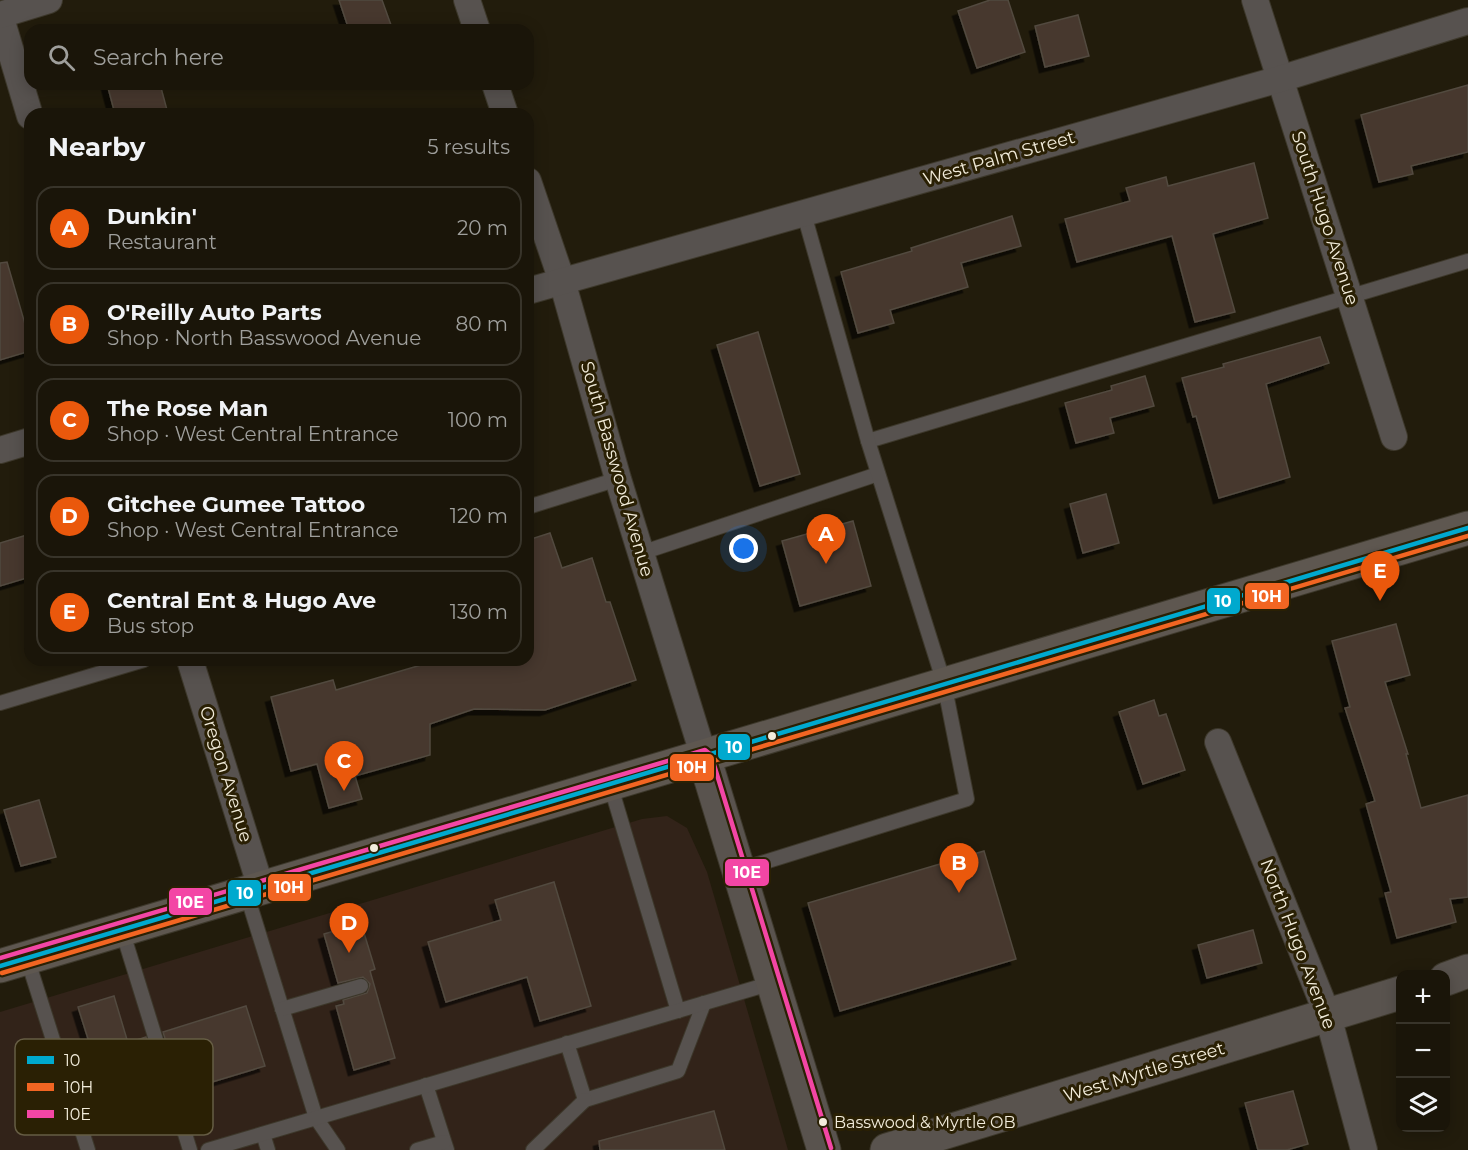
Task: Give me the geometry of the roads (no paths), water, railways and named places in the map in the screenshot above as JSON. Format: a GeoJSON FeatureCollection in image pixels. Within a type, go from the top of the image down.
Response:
{"type":"FeatureCollection","features":[{"type":"Feature","properties":{"kind":"highway"},"geometry":{"type":"LineString","coordinates":[[14,962],[1468,528]]}},
{"type":"Feature","properties":{"kind":"street"},"geometry":{"type":"LineString","coordinates":[[28,108],[0,15],[49,0]]}},
{"type":"Feature","properties":{"kind":"street"},"geometry":{"type":"LineString","coordinates":[[467,0],[475,24]]}},
{"type":"Feature","properties":{"kind":"street","name":"South Hugo Avenue"},"geometry":{"type":"LineString","coordinates":[[1255,0],[1394,437]]}},
{"type":"Feature","properties":{"kind":"street","name":"West Palm Street"},"geometry":{"type":"LineString","coordinates":[[534,289],[1280,79],[1468,21]]}},
{"type":"Feature","properties":{"kind":"street"},"geometry":{"type":"LineString","coordinates":[[497,90],[503,108]]}},
{"type":"Feature","properties":{"kind":"street","name":"South Basswood Avenue"},"geometry":{"type":"LineString","coordinates":[[534,199],[562,281],[618,479],[704,757]]}},
{"type":"Feature","properties":{"kind":"street"},"geometry":{"type":"LineString","coordinates":[[0,450],[24,443]]}},
{"type":"Feature","properties":{"kind":"street","name":"Oregon Avenue"},"geometry":{"type":"LineString","coordinates":[[192,666],[254,890]]}},
{"type":"Feature","properties":{"kind":"street","name":"North Hugo Avenue"},"geometry":{"type":"LineString","coordinates":[[1218,742],[1328,1016],[1364,1150]]}},
{"type":"Feature","properties":{"kind":"street"},"geometry":{"type":"LineString","coordinates":[[704,757],[824,1150]]}},
{"type":"Feature","properties":{"kind":"street"},"geometry":{"type":"LineString","coordinates":[[1450,978],[1468,971]]}},
{"type":"Feature","properties":{"kind":"street","name":"West Myrtle Street"},"geometry":{"type":"LineString","coordinates":[[887,1150],[1396,995]]}},
{"type":"Feature","properties":{"kind":"lane"},"geometry":{"type":"LineString","coordinates":[[738,870],[967,799],[944,683],[867,441],[804,214]]}},
{"type":"Feature","properties":{"kind":"lane"},"geometry":{"type":"LineString","coordinates":[[867,441],[1468,261]]}},
{"type":"Feature","properties":{"kind":"lane"},"geometry":{"type":"LineString","coordinates":[[641,553],[878,474]]}},
{"type":"Feature","properties":{"kind":"lane"},"geometry":{"type":"LineString","coordinates":[[534,505],[618,479]]}},
{"type":"Feature","properties":{"kind":"lane"},"geometry":{"type":"LineString","coordinates":[[0,703],[124,666]]}},
{"type":"Feature","properties":{"kind":"lane"},"geometry":{"type":"LineString","coordinates":[[610,784],[678,1011]]}},
{"type":"Feature","properties":{"kind":"lane"},"geometry":{"type":"LineString","coordinates":[[254,890],[282,1009],[316,1118],[338,1150]]}},
{"type":"Feature","properties":{"kind":"lane"},"geometry":{"type":"LineString","coordinates":[[122,930],[156,1039]]}},
{"type":"Feature","properties":{"kind":"lane"},"geometry":{"type":"LineString","coordinates":[[14,962],[44,1039]]}},
{"type":"Feature","properties":{"kind":"lane"},"geometry":{"type":"LineString","coordinates":[[208,1150],[772,983]]}},
{"type":"Feature","properties":{"kind":"lane"},"geometry":{"type":"LineString","coordinates":[[282,1009],[361,986]]}},
{"type":"Feature","properties":{"kind":"lane"},"geometry":{"type":"LineString","coordinates":[[533,1150],[585,1100],[678,1071],[704,1003]]}},
{"type":"Feature","properties":{"kind":"lane"},"geometry":{"type":"LineString","coordinates":[[567,1043],[585,1100]]}},
{"type":"Feature","properties":{"kind":"lane"},"geometry":{"type":"LineString","coordinates":[[417,1150],[446,1146],[426,1085]]}},
{"type":"Feature","properties":{"kind":"lane"},"geometry":{"type":"LineString","coordinates":[[263,1134],[268,1150]]}},
{"type":"Feature","properties":{"kind":"lane"},"geometry":{"type":"LineString","coordinates":[[82,1135],[88,1150]]}},
{"type":"Feature","properties":{"kind":"lane"},"geometry":{"type":"LineString","coordinates":[[185,1135],[190,1150]]}},
{"type":"Feature","properties":{"kind":"place","name":"Dunkin'"},"geometry":{"type":"Point","coordinates":[826,564]}},
{"type":"Feature","properties":{"kind":"place","name":"Central Ent & Hugo Ave"},"geometry":{"type":"Point","coordinates":[1380,601]}},
{"type":"Feature","properties":{"kind":"place","name":"The Rose Man"},"geometry":{"type":"Point","coordinates":[344,791]}},
{"type":"Feature","properties":{"kind":"place","name":"O'Reilly Auto Parts"},"geometry":{"type":"Point","coordinates":[959,893]}},
{"type":"Feature","properties":{"kind":"place","name":"Gitchee Gumee Tattoo"},"geometry":{"type":"Point","coordinates":[349,953]}},
{"type":"Feature","properties":{"kind":"place","name":"Basswood & Myrtle OB"},"geometry":{"type":"Point","coordinates":[823,1122]}}]}
